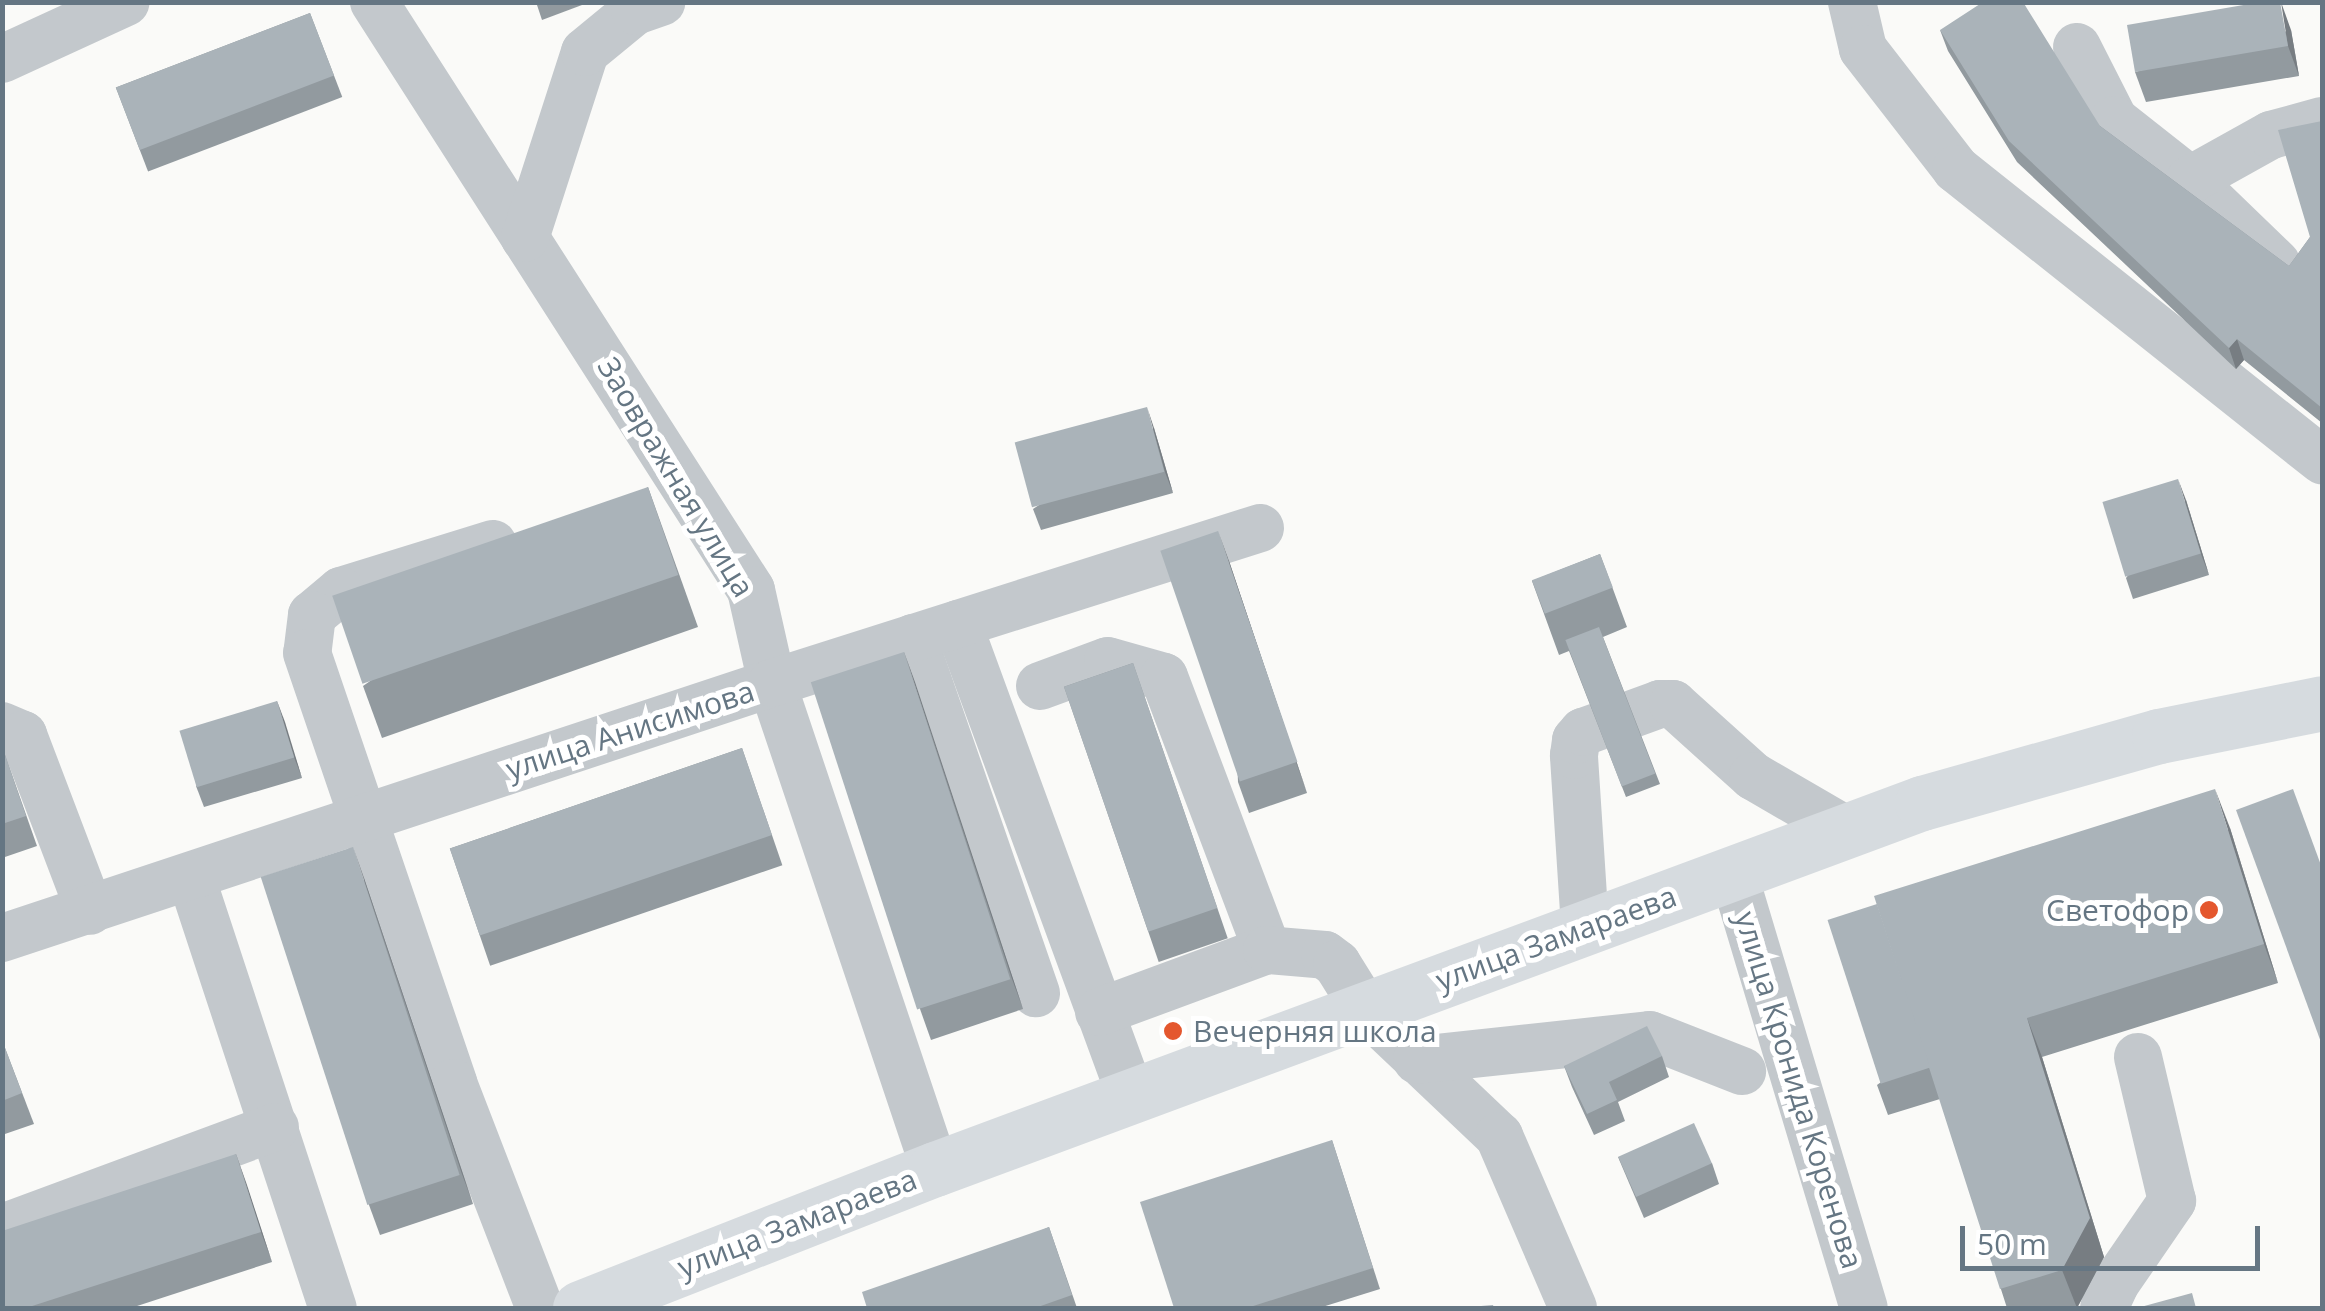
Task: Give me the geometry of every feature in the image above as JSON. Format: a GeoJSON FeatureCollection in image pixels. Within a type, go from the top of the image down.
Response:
{"type":"FeatureCollection","features":[{"type":"Feature","properties":{"kind":"main road","name":"улица Замараева"},"geometry":{"type":"LineString","coordinates":[[580,1308],[662,1294],[935,1169],[1922,803],[2160,736],[2322,703]]}},
{"type":"Feature","properties":{"kind":"street"},"geometry":{"type":"LineString","coordinates":[[2,60],[126,2]]}},
{"type":"Feature","properties":{"kind":"street","name":"Заовражная улица"},"geometry":{"type":"LineString","coordinates":[[374,2],[751,590],[772,683],[935,1169]]}},
{"type":"Feature","properties":{"kind":"street"},"geometry":{"type":"LineString","coordinates":[[525,238],[585,52],[635,10],[661,2]]}},
{"type":"Feature","properties":{"kind":"street"},"geometry":{"type":"LineString","coordinates":[[1852,2],[1863,48],[1956,169],[2322,460]]}},
{"type":"Feature","properties":{"kind":"street"},"geometry":{"type":"LineString","coordinates":[[2078,47],[2114,120],[2190,180],[2276,263]]}},
{"type":"Feature","properties":{"kind":"street"},"geometry":{"type":"LineString","coordinates":[[2190,180],[2271,135],[2322,121]]}},
{"type":"Feature","properties":{"kind":"street"},"geometry":{"type":"LineString","coordinates":[[631,502],[686,485]]}},
{"type":"Feature","properties":{"kind":"street","name":"улица Анисимова"},"geometry":{"type":"LineString","coordinates":[[2,938],[772,683],[1260,528]]}},
{"type":"Feature","properties":{"kind":"street"},"geometry":{"type":"LineString","coordinates":[[540,530],[341,591],[312,615],[307,652],[453,1083],[540,1308]]}},
{"type":"Feature","properties":{"kind":"street"},"geometry":{"type":"LineString","coordinates":[[958,624],[1131,1096]]}},
{"type":"Feature","properties":{"kind":"street"},"geometry":{"type":"LineString","coordinates":[[913,638],[1036,993]]}},
{"type":"Feature","properties":{"kind":"street"},"geometry":{"type":"LineString","coordinates":[[1040,686],[1108,661],[1164,677],[1267,950]]}},
{"type":"Feature","properties":{"kind":"street"},"geometry":{"type":"LineString","coordinates":[[1585,927],[1574,755],[1576,740],[1598,726],[1660,704],[1672,704],[1753,776],[1846,830]]}},
{"type":"Feature","properties":{"kind":"street"},"geometry":{"type":"LineString","coordinates":[[2,726],[23,736],[90,912]]}},
{"type":"Feature","properties":{"kind":"street","name":"улица Кронида Коренова"},"geometry":{"type":"LineString","coordinates":[[1733,872],[1864,1308]]}},
{"type":"Feature","properties":{"kind":"street"},"geometry":{"type":"LineString","coordinates":[[192,877],[333,1308]]}},
{"type":"Feature","properties":{"kind":"street"},"geometry":{"type":"LineString","coordinates":[[1099,1012],[1267,950],[1326,955],[1365,1010],[1499,1136],[1573,1308]]}},
{"type":"Feature","properties":{"kind":"street"},"geometry":{"type":"LineString","coordinates":[[1417,1060],[1650,1035],[1742,1071]]}},
{"type":"Feature","properties":{"kind":"street"},"geometry":{"type":"LineString","coordinates":[[2104,1308],[2115,1284],[2172,1201],[2138,1057]]}},
{"type":"Feature","properties":{"kind":"street"},"geometry":{"type":"LineString","coordinates":[[2,1228],[274,1127]]}},
{"type":"Feature","properties":{"kind":"building"},"geometry":{"type":"Polygon","coordinates":[[[1983,2],[2023,2],[2100,126],[2289,266],[2310,237],[2278,130],[2322,121],[2322,408],[2237,339],[2229,348],[2009,141],[1940,30],[1983,2]]]}},
{"type":"Feature","properties":{"kind":"building"},"geometry":{"type":"Polygon","coordinates":[[[2280,2],[2288,46],[2135,72],[2127,25],[2280,2]]]}},
{"type":"Feature","properties":{"kind":"building"},"geometry":{"type":"Polygon","coordinates":[[[310,13],[334,76],[140,150],[116,88],[310,13]]]}},
{"type":"Feature","properties":{"kind":"building"},"geometry":{"type":"Polygon","coordinates":[[[1147,407],[1164,472],[1032,507],[1015,442],[1147,407]]]}},
{"type":"Feature","properties":{"kind":"building"},"geometry":{"type":"Polygon","coordinates":[[[2178,479],[2201,554],[2125,577],[2102,502],[2178,479]]]}},
{"type":"Feature","properties":{"kind":"building"},"geometry":{"type":"Polygon","coordinates":[[[648,487],[678,575],[362,684],[332,596],[648,487]]]}},
{"type":"Feature","properties":{"kind":"building"},"geometry":{"type":"Polygon","coordinates":[[[1218,531],[1297,762],[1240,782],[1160,551],[1218,531]]]}},
{"type":"Feature","properties":{"kind":"building"},"geometry":{"type":"Polygon","coordinates":[[[1600,554],[1613,588],[1545,614],[1532,580],[1600,554]]]}},
{"type":"Feature","properties":{"kind":"building"},"geometry":{"type":"Polygon","coordinates":[[[1599,627],[1655,774],[1622,786],[1565,640],[1599,627]]]}},
{"type":"Feature","properties":{"kind":"building"},"geometry":{"type":"Polygon","coordinates":[[[904,652],[1010,979],[917,1009],[811,682],[904,652]]]}},
{"type":"Feature","properties":{"kind":"building"},"geometry":{"type":"Polygon","coordinates":[[[1133,663],[1217,908],[1148,932],[1064,687],[1133,663]]]}},
{"type":"Feature","properties":{"kind":"building"},"geometry":{"type":"Polygon","coordinates":[[[277,701],[294,757],[197,787],[179,731],[277,701]]]}},
{"type":"Feature","properties":{"kind":"building"},"geometry":{"type":"Polygon","coordinates":[[[2,746],[26,816],[2,824],[2,746]]]}},
{"type":"Feature","properties":{"kind":"building"},"geometry":{"type":"Polygon","coordinates":[[[742,748],[772,835],[480,936],[450,849],[742,748]]]}},
{"type":"Feature","properties":{"kind":"building"},"geometry":{"type":"Polygon","coordinates":[[[2215,789],[2264,944],[2027,1018],[2090,1218],[2062,1270],[2000,1289],[1874,896],[2215,789]]]}},
{"type":"Feature","properties":{"kind":"building"},"geometry":{"type":"Polygon","coordinates":[[[2293,789],[2322,868],[2322,1045],[2236,810],[2293,789]]]}},
{"type":"Feature","properties":{"kind":"building"},"geometry":{"type":"Polygon","coordinates":[[[353,847],[460,1175],[367,1205],[261,877],[353,847]]]}},
{"type":"Feature","properties":{"kind":"building"},"geometry":{"type":"Polygon","coordinates":[[[1877,904],[1930,1068],[1881,1084],[1828,920],[1877,904]]]}},
{"type":"Feature","properties":{"kind":"building"},"geometry":{"type":"Polygon","coordinates":[[[1647,1026],[1662,1056],[1609,1082],[1617,1100],[1587,1114],[1564,1066],[1647,1026]]]}},
{"type":"Feature","properties":{"kind":"building"},"geometry":{"type":"Polygon","coordinates":[[[2,1040],[22,1093],[2,1101],[2,1040]]]}},
{"type":"Feature","properties":{"kind":"building"},"geometry":{"type":"Polygon","coordinates":[[[1694,1123],[1712,1163],[1636,1197],[1618,1157],[1694,1123]]]}},
{"type":"Feature","properties":{"kind":"building"},"geometry":{"type":"Polygon","coordinates":[[[1332,1140],[1373,1268],[1247,1308],[1174,1308],[1140,1202],[1332,1140]]]}},
{"type":"Feature","properties":{"kind":"building"},"geometry":{"type":"Polygon","coordinates":[[[236,1154],[261,1232],[26,1308],[2,1308],[2,1231],[236,1154]]]}},
{"type":"Feature","properties":{"kind":"building"},"geometry":{"type":"Polygon","coordinates":[[[1049,1227],[1072,1295],[1035,1308],[867,1308],[862,1292],[1049,1227]]]}},
{"type":"Feature","properties":{"kind":"building"},"geometry":{"type":"Polygon","coordinates":[[[2192,1293],[2196,1308],[2137,1308],[2192,1293]]]}},
{"type":"Feature","properties":{"kind":"place","name":"Светофор"},"geometry":{"type":"Point","coordinates":[2209,910]}},
{"type":"Feature","properties":{"kind":"place","name":"Вечерняя школа"},"geometry":{"type":"Point","coordinates":[1173,1031]}}]}
